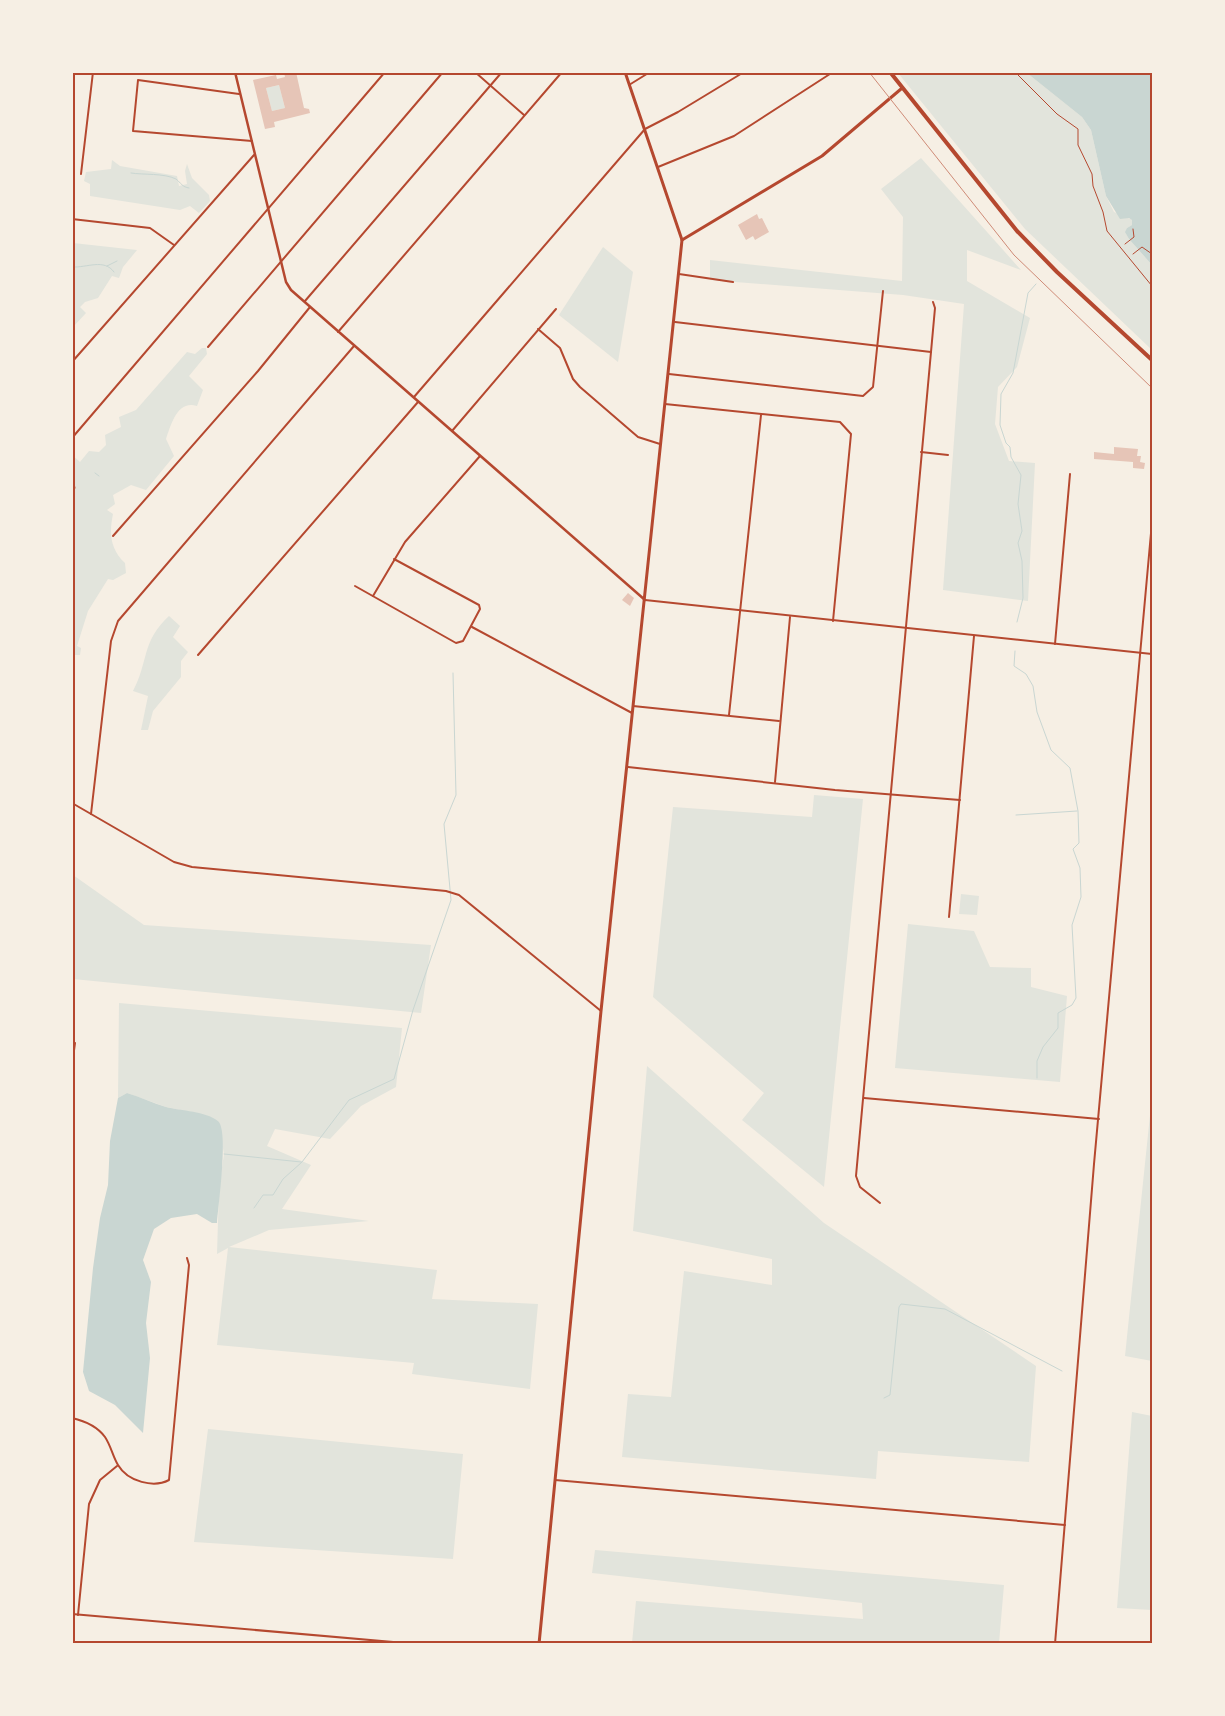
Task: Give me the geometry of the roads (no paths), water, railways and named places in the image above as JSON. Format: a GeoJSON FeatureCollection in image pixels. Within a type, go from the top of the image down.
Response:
{"type":"FeatureCollection","features":[{"type":"Feature","properties":{"kind":"main road"},"geometry":{"type":"LineString","coordinates":[[539,1644],[601,1011],[682,240],[625,72]]}},
{"type":"Feature","properties":{"kind":"main road"},"geometry":{"type":"LineString","coordinates":[[890,72],[901,89],[1030,245],[1152,360]]}},
{"type":"Feature","properties":{"kind":"main road"},"geometry":{"type":"LineString","coordinates":[[682,240],[822,156],[901,89]]}},
{"type":"Feature","properties":{"kind":"street"},"geometry":{"type":"LineString","coordinates":[[81,174],[93,72]]}},
{"type":"Feature","properties":{"kind":"street"},"geometry":{"type":"LineString","coordinates":[[235,72],[286,282],[291,290],[644,600],[833,622],[1152,654]]}},
{"type":"Feature","properties":{"kind":"street"},"geometry":{"type":"LineString","coordinates":[[72,438],[385,72]]}},
{"type":"Feature","properties":{"kind":"street"},"geometry":{"type":"LineString","coordinates":[[208,347],[443,72]]}},
{"type":"Feature","properties":{"kind":"street"},"geometry":{"type":"LineString","coordinates":[[475,72],[525,116]]}},
{"type":"Feature","properties":{"kind":"street"},"geometry":{"type":"LineString","coordinates":[[304,302],[502,72]]}},
{"type":"Feature","properties":{"kind":"street"},"geometry":{"type":"LineString","coordinates":[[338,332],[562,72]]}},
{"type":"Feature","properties":{"kind":"street"},"geometry":{"type":"LineString","coordinates":[[629,85],[650,72]]}},
{"type":"Feature","properties":{"kind":"street"},"geometry":{"type":"LineString","coordinates":[[735,72],[738,76]]}},
{"type":"Feature","properties":{"kind":"street"},"geometry":{"type":"LineString","coordinates":[[413,398],[645,129],[678,112],[744,72]]}},
{"type":"Feature","properties":{"kind":"street"},"geometry":{"type":"LineString","coordinates":[[656,168],[734,136],[833,72]]}},
{"type":"Feature","properties":{"kind":"street"},"geometry":{"type":"LineString","coordinates":[[240,94],[138,80],[133,131],[253,141]]}},
{"type":"Feature","properties":{"kind":"street"},"geometry":{"type":"LineString","coordinates":[[72,362],[174,244],[256,154]]}},
{"type":"Feature","properties":{"kind":"street"},"geometry":{"type":"LineString","coordinates":[[72,219],[150,228],[174,244]]}},
{"type":"Feature","properties":{"kind":"street"},"geometry":{"type":"LineString","coordinates":[[678,274],[733,282]]}},
{"type":"Feature","properties":{"kind":"street"},"geometry":{"type":"LineString","coordinates":[[668,374],[863,396],[873,387],[883,291]]}},
{"type":"Feature","properties":{"kind":"street"},"geometry":{"type":"LineString","coordinates":[[880,1203],[860,1187],[856,1176],[889,795],[935,308],[933,302]]}},
{"type":"Feature","properties":{"kind":"street"},"geometry":{"type":"LineString","coordinates":[[113,536],[258,371],[310,307]]}},
{"type":"Feature","properties":{"kind":"street"},"geometry":{"type":"LineString","coordinates":[[452,431],[556,309]]}},
{"type":"Feature","properties":{"kind":"street"},"geometry":{"type":"LineString","coordinates":[[673,322],[930,352]]}},
{"type":"Feature","properties":{"kind":"street"},"geometry":{"type":"LineString","coordinates":[[538,329],[560,348],[574,379],[580,387],[638,437],[661,445]]}},
{"type":"Feature","properties":{"kind":"street"},"geometry":{"type":"LineString","coordinates":[[91,814],[111,641],[118,621],[354,346]]}},
{"type":"Feature","properties":{"kind":"street"},"geometry":{"type":"LineString","coordinates":[[198,655],[418,402]]}},
{"type":"Feature","properties":{"kind":"street"},"geometry":{"type":"LineString","coordinates":[[665,404],[840,422],[851,434],[833,622]]}},
{"type":"Feature","properties":{"kind":"street"},"geometry":{"type":"LineString","coordinates":[[729,716],[761,415]]}},
{"type":"Feature","properties":{"kind":"street"},"geometry":{"type":"LineString","coordinates":[[921,452],[948,455]]}},
{"type":"Feature","properties":{"kind":"street"},"geometry":{"type":"LineString","coordinates":[[373,596],[405,542],[480,456]]}},
{"type":"Feature","properties":{"kind":"street"},"geometry":{"type":"LineString","coordinates":[[1055,644],[1070,474]]}},
{"type":"Feature","properties":{"kind":"street"},"geometry":{"type":"LineString","coordinates":[[1055,1644],[1152,522]]}},
{"type":"Feature","properties":{"kind":"street"},"geometry":{"type":"LineString","coordinates":[[354,586],[456,643],[463,641],[480,609],[479,605],[394,559]]}},
{"type":"Feature","properties":{"kind":"street"},"geometry":{"type":"LineString","coordinates":[[775,782],[779,721],[790,617]]}},
{"type":"Feature","properties":{"kind":"street"},"geometry":{"type":"LineString","coordinates":[[472,627],[632,713]]}},
{"type":"Feature","properties":{"kind":"street"},"geometry":{"type":"LineString","coordinates":[[949,918],[974,636]]}},
{"type":"Feature","properties":{"kind":"street"},"geometry":{"type":"LineString","coordinates":[[633,706],[779,721]]}},
{"type":"Feature","properties":{"kind":"street"},"geometry":{"type":"LineString","coordinates":[[628,767],[836,790],[960,800]]}},
{"type":"Feature","properties":{"kind":"street"},"geometry":{"type":"LineString","coordinates":[[72,803],[174,862],[192,867],[446,891],[459,895],[601,1011]]}},
{"type":"Feature","properties":{"kind":"street"},"geometry":{"type":"LineString","coordinates":[[72,1065],[75,1044]]}},
{"type":"Feature","properties":{"kind":"street"},"geometry":{"type":"LineString","coordinates":[[864,1098],[1099,1119]]}},
{"type":"Feature","properties":{"kind":"street"},"geometry":{"type":"LineString","coordinates":[[72,1418],[86,1422],[100,1432],[116,1457],[118,1465],[129,1476],[141,1482],[161,1484],[169,1480],[189,1265],[187,1258]]}},
{"type":"Feature","properties":{"kind":"street"},"geometry":{"type":"LineString","coordinates":[[78,1615],[89,1504],[100,1480],[118,1465]]}},
{"type":"Feature","properties":{"kind":"street"},"geometry":{"type":"LineString","coordinates":[[555,1480],[1065,1525]]}},
{"type":"Feature","properties":{"kind":"street"},"geometry":{"type":"LineString","coordinates":[[72,1614],[416,1644]]}},
{"type":"Feature","properties":{"kind":"waterway"},"geometry":{"type":"LineString","coordinates":[[131,173],[171,177],[189,188]]}},
{"type":"Feature","properties":{"kind":"waterway"},"geometry":{"type":"LineString","coordinates":[[107,266],[117,261]]}},
{"type":"Feature","properties":{"kind":"waterway"},"geometry":{"type":"LineString","coordinates":[[72,267],[105,265],[114,272]]}},
{"type":"Feature","properties":{"kind":"waterway"},"geometry":{"type":"LineString","coordinates":[[1017,622],[1023,598],[1022,561],[1018,543],[1022,531],[1018,504],[1021,475],[1011,457],[1010,447],[1006,443],[1000,425],[1001,394],[1013,373],[1028,293],[1036,284]]}},
{"type":"Feature","properties":{"kind":"waterway"},"geometry":{"type":"LineString","coordinates":[[95,473],[99,476]]}},
{"type":"Feature","properties":{"kind":"waterway"},"geometry":{"type":"LineString","coordinates":[[1015,651],[1014,666],[1026,674],[1033,686],[1037,712],[1051,750],[1070,768],[1078,811],[1079,843],[1073,849],[1080,868],[1081,897],[1072,925],[1076,998],[1072,1005],[1058,1013],[1058,1028],[1043,1047],[1037,1061],[1037,1078]]}},
{"type":"Feature","properties":{"kind":"waterway"},"geometry":{"type":"LineString","coordinates":[[254,1208],[263,1195],[273,1195],[283,1179],[302,1162],[349,1100],[394,1079],[413,1010],[451,900],[444,824],[456,795],[453,673]]}},
{"type":"Feature","properties":{"kind":"waterway"},"geometry":{"type":"LineString","coordinates":[[1016,815],[1077,811]]}},
{"type":"Feature","properties":{"kind":"waterway"},"geometry":{"type":"LineString","coordinates":[[224,1154],[301,1162]]}},
{"type":"Feature","properties":{"kind":"waterway"},"geometry":{"type":"LineString","coordinates":[[884,1398],[890,1395],[899,1307],[901,1304],[945,1309],[1062,1371]]}},
{"type":"Feature","properties":{"kind":"railway"},"geometry":{"type":"LineString","coordinates":[[869,72],[1014,255],[1152,388]]}}]}
